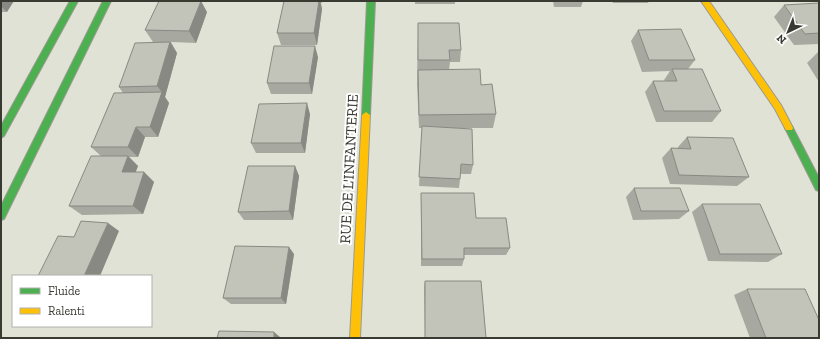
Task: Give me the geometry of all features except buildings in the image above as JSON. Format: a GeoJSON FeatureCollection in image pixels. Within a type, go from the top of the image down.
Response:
{"type":"FeatureCollection","features":[{"type":"Feature","properties":{"kind":"street"},"geometry":{"type":"LineString","coordinates":[[1,134],[74,1]]}},
{"type":"Feature","properties":{"kind":"street"},"geometry":{"type":"LineString","coordinates":[[1,216],[107,1]]}},
{"type":"Feature","properties":{"kind":"street","name":"RUE DE L'INFANTERIE"},"geometry":{"type":"LineString","coordinates":[[355,338],[370,1]]}},
{"type":"Feature","properties":{"kind":"street"},"geometry":{"type":"LineString","coordinates":[[705,1],[778,107],[819,186]]}},
{"type":"Feature","properties":{"kind":"traffic: fast"},"geometry":{"type":"LineString","coordinates":[[1,134],[74,1]]}},
{"type":"Feature","properties":{"kind":"traffic: fast"},"geometry":{"type":"LineString","coordinates":[[1,216],[107,1]]}},
{"type":"Feature","properties":{"kind":"traffic: fast"},"geometry":{"type":"LineString","coordinates":[[366,115],[371,1]]}},
{"type":"Feature","properties":{"kind":"traffic: fast"},"geometry":{"type":"LineString","coordinates":[[789,128],[819,187]]}},
{"type":"Feature","properties":{"kind":"traffic: slow"},"geometry":{"type":"LineString","coordinates":[[705,1],[778,107],[789,128]]}},
{"type":"Feature","properties":{"kind":"traffic: slow"},"geometry":{"type":"LineString","coordinates":[[355,338],[366,115]]}}]}
